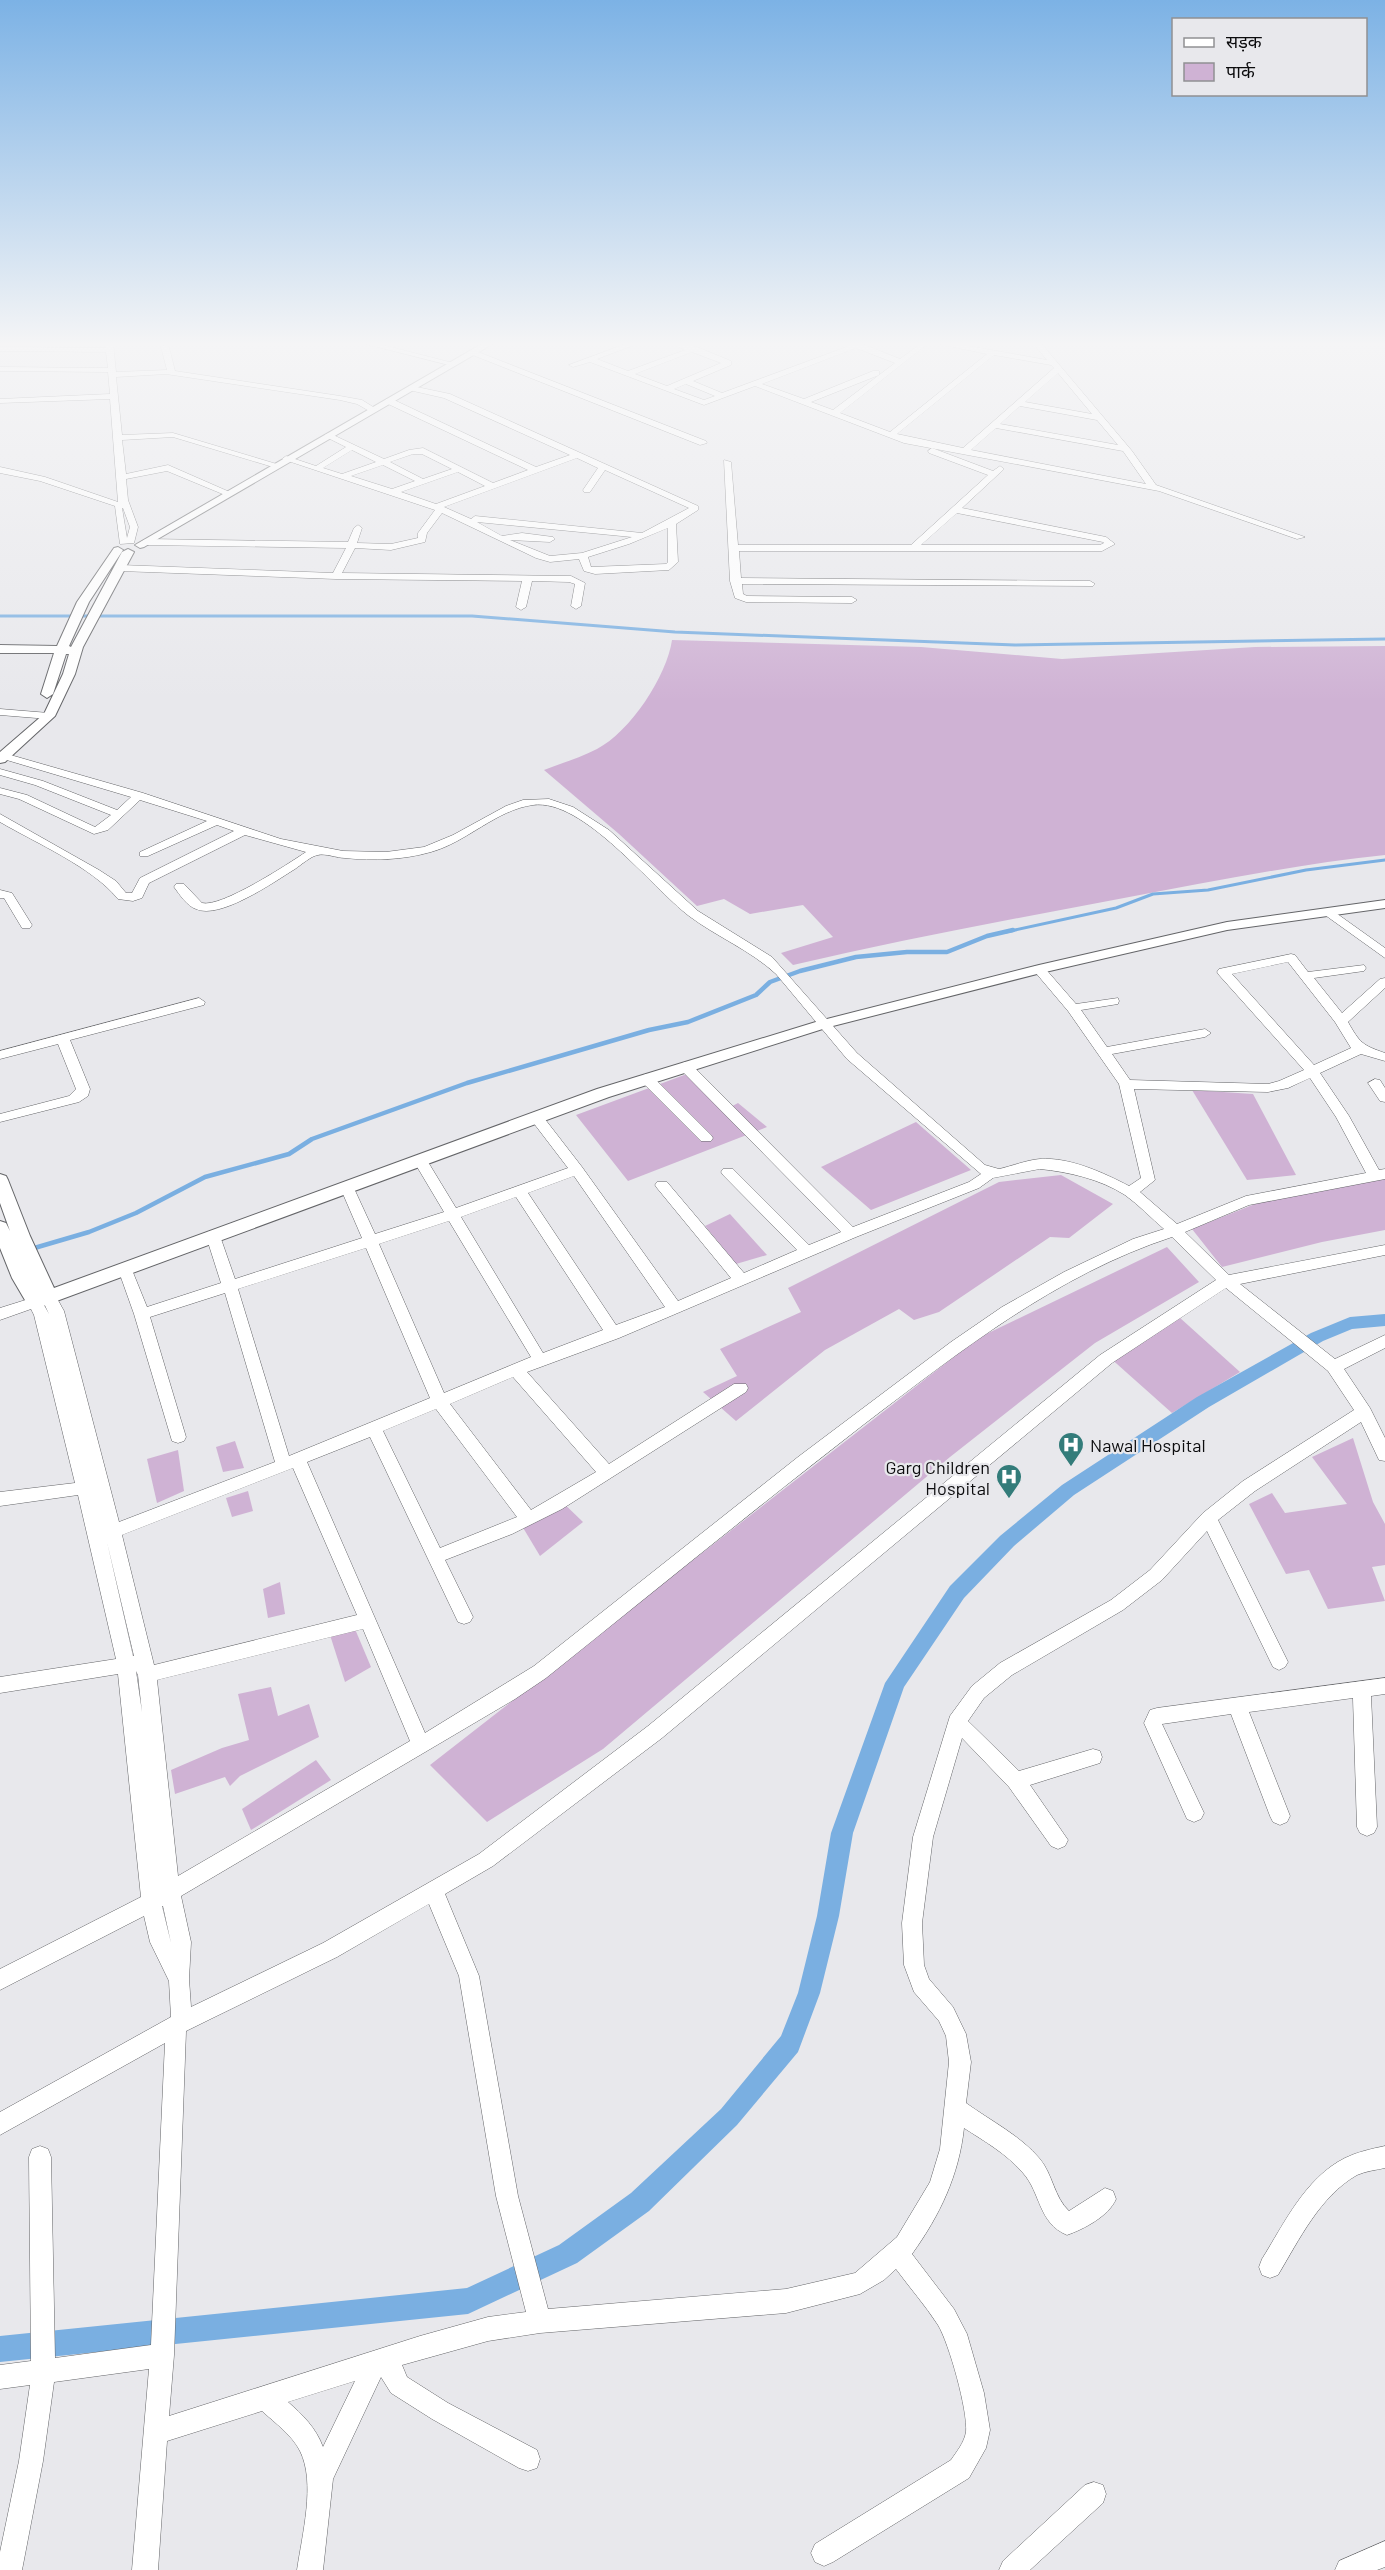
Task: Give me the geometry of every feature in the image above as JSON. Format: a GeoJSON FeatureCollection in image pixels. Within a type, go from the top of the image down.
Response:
{"type":"FeatureCollection","features":[{"type":"Feature","properties":{"kind":"main road"},"geometry":{"type":"LineString","coordinates":[[43,716],[63,644],[83,602],[131,545],[214,502],[281,462]]}},
{"type":"Feature","properties":{"kind":"main road"},"geometry":{"type":"LineString","coordinates":[[1,755],[43,716],[69,674],[79,645],[131,545]]}},
{"type":"Feature","properties":{"kind":"main road"},"geometry":{"type":"LineString","coordinates":[[0,649],[63,644],[79,645]]}},
{"type":"Feature","properties":{"kind":"main road"},"geometry":{"type":"LineString","coordinates":[[0,1180],[9,1235],[42,1299],[819,1017],[1227,926],[1385,904]]}},
{"type":"Feature","properties":{"kind":"street"},"geometry":{"type":"LineString","coordinates":[[120,462],[122,503],[118,518],[131,545]]}},
{"type":"Feature","properties":{"kind":"street"},"geometry":{"type":"LineString","coordinates":[[265,462],[276,465]]}},
{"type":"Feature","properties":{"kind":"street"},"geometry":{"type":"LineString","coordinates":[[295,462],[461,518],[541,557],[560,559],[583,556],[672,523],[693,510],[693,506],[592,462]]}},
{"type":"Feature","properties":{"kind":"street"},"geometry":{"type":"LineString","coordinates":[[316,469],[327,462]]}},
{"type":"Feature","properties":{"kind":"street"},"geometry":{"type":"LineString","coordinates":[[340,477],[386,462],[423,482]]}},
{"type":"Feature","properties":{"kind":"street"},"geometry":{"type":"LineString","coordinates":[[445,462],[493,487]]}},
{"type":"Feature","properties":{"kind":"street"},"geometry":{"type":"LineString","coordinates":[[518,462],[537,471]]}},
{"type":"Feature","properties":{"kind":"street"},"geometry":{"type":"LineString","coordinates":[[131,545],[396,546],[422,540],[423,533],[437,509],[560,462]]}},
{"type":"Feature","properties":{"kind":"street"},"geometry":{"type":"LineString","coordinates":[[727,462],[738,596],[746,599],[852,600]]}},
{"type":"Feature","properties":{"kind":"street"},"geometry":{"type":"LineString","coordinates":[[962,462],[994,474]]}},
{"type":"Feature","properties":{"kind":"street"},"geometry":{"type":"LineString","coordinates":[[914,547],[1008,462]]}},
{"type":"Feature","properties":{"kind":"street"},"geometry":{"type":"LineString","coordinates":[[1026,462],[1153,487],[1191,498],[1300,537]]}},
{"type":"Feature","properties":{"kind":"street"},"geometry":{"type":"LineString","coordinates":[[1135,462],[1153,487]]}},
{"type":"Feature","properties":{"kind":"street"},"geometry":{"type":"LineString","coordinates":[[587,490],[603,467]]}},
{"type":"Feature","properties":{"kind":"street"},"geometry":{"type":"LineString","coordinates":[[122,478],[157,468],[168,468],[228,493]]}},
{"type":"Feature","properties":{"kind":"street"},"geometry":{"type":"LineString","coordinates":[[390,493],[460,469]]}},
{"type":"Feature","properties":{"kind":"street"},"geometry":{"type":"LineString","coordinates":[[0,470],[42,479],[122,503],[134,527],[131,545]]}},
{"type":"Feature","properties":{"kind":"street"},"geometry":{"type":"LineString","coordinates":[[735,548],[1102,548],[1110,544],[1106,540],[957,510]]}},
{"type":"Feature","properties":{"kind":"street"},"geometry":{"type":"LineString","coordinates":[[461,518],[642,535]]}},
{"type":"Feature","properties":{"kind":"street"},"geometry":{"type":"LineString","coordinates":[[583,556],[587,569],[595,571],[669,567],[673,562],[672,523]]}},
{"type":"Feature","properties":{"kind":"street"},"geometry":{"type":"LineString","coordinates":[[336,576],[358,528]]}},
{"type":"Feature","properties":{"kind":"street"},"geometry":{"type":"LineString","coordinates":[[502,538],[522,536],[550,539]]}},
{"type":"Feature","properties":{"kind":"street"},"geometry":{"type":"LineString","coordinates":[[544,578],[560,559]]}},
{"type":"Feature","properties":{"kind":"street"},"geometry":{"type":"LineString","coordinates":[[120,568],[336,576],[571,579],[580,583],[576,606]]}},
{"type":"Feature","properties":{"kind":"street"},"geometry":{"type":"LineString","coordinates":[[521,606],[528,577]]}},
{"type":"Feature","properties":{"kind":"street"},"geometry":{"type":"LineString","coordinates":[[735,581],[1090,584]]}},
{"type":"Feature","properties":{"kind":"street"},"geometry":{"type":"LineString","coordinates":[[0,712],[43,716]]}},
{"type":"Feature","properties":{"kind":"street"},"geometry":{"type":"LineString","coordinates":[[1,755],[139,795],[243,831],[314,852],[363,856],[393,855],[432,848],[523,804],[546,802],[582,816],[685,907],[768,960],[852,1056],[980,1168],[999,1174],[1040,1164],[1066,1167],[1104,1179],[1130,1192],[1227,1281],[1334,1367],[1364,1412],[1385,1455]]}},
{"type":"Feature","properties":{"kind":"street"},"geometry":{"type":"LineString","coordinates":[[0,772],[39,783],[117,814]]}},
{"type":"Feature","properties":{"kind":"street"},"geometry":{"type":"LineString","coordinates":[[0,791],[23,797],[94,831],[102,830],[139,795]]}},
{"type":"Feature","properties":{"kind":"street"},"geometry":{"type":"LineString","coordinates":[[0,817],[95,872],[112,884],[118,894],[127,897],[138,895],[144,881],[149,878],[243,831]]}},
{"type":"Feature","properties":{"kind":"street"},"geometry":{"type":"LineString","coordinates":[[144,854],[217,821]]}},
{"type":"Feature","properties":{"kind":"street"},"geometry":{"type":"LineString","coordinates":[[180,887],[199,906],[208,908],[260,885],[314,852]]}},
{"type":"Feature","properties":{"kind":"street"},"geometry":{"type":"LineString","coordinates":[[0,894],[8,896],[26,925]]}},
{"type":"Feature","properties":{"kind":"street"},"geometry":{"type":"LineString","coordinates":[[1329,912],[1385,954]]}},
{"type":"Feature","properties":{"kind":"street"},"geometry":{"type":"LineString","coordinates":[[0,1980],[161,1896],[509,1693],[804,1462],[956,1346],[1008,1311],[1069,1276],[1138,1243],[1175,1231],[1246,1201],[1380,1175],[1312,1071],[1223,972],[1291,958],[1360,1049],[1385,1057]]}},
{"type":"Feature","properties":{"kind":"street"},"geometry":{"type":"LineString","coordinates":[[1305,976],[1360,968]]}},
{"type":"Feature","properties":{"kind":"street"},"geometry":{"type":"LineString","coordinates":[[1039,969],[1073,1008],[1126,1084],[1148,1180],[1130,1192]]}},
{"type":"Feature","properties":{"kind":"street"},"geometry":{"type":"LineString","coordinates":[[1341,1021],[1384,982]]}},
{"type":"Feature","properties":{"kind":"street"},"geometry":{"type":"LineString","coordinates":[[1073,1008],[1113,1001]]}},
{"type":"Feature","properties":{"kind":"street"},"geometry":{"type":"LineString","coordinates":[[0,1055],[199,1002]]}},
{"type":"Feature","properties":{"kind":"street"},"geometry":{"type":"LineString","coordinates":[[1103,1052],[1204,1033]]}},
{"type":"Feature","properties":{"kind":"street"},"geometry":{"type":"LineString","coordinates":[[0,1118],[74,1099],[83,1093],[62,1037]]}},
{"type":"Feature","properties":{"kind":"street"},"geometry":{"type":"LineString","coordinates":[[1126,1084],[1268,1088],[1283,1085],[1360,1049]]}},
{"type":"Feature","properties":{"kind":"street"},"geometry":{"type":"LineString","coordinates":[[685,1066],[851,1233]]}},
{"type":"Feature","properties":{"kind":"street"},"geometry":{"type":"LineString","coordinates":[[646,1078],[706,1138]]}},
{"type":"Feature","properties":{"kind":"street"},"geometry":{"type":"LineString","coordinates":[[1375,1083],[1385,1098]]}},
{"type":"Feature","properties":{"kind":"street"},"geometry":{"type":"LineString","coordinates":[[536,1118],[577,1170],[675,1309]]}},
{"type":"Feature","properties":{"kind":"street"},"geometry":{"type":"LineString","coordinates":[[420,1160],[540,1360]]}},
{"type":"Feature","properties":{"kind":"street"},"geometry":{"type":"LineString","coordinates":[[142,1314],[452,1215],[577,1170]]}},
{"type":"Feature","properties":{"kind":"street"},"geometry":{"type":"LineString","coordinates":[[728,1172],[807,1252]]}},
{"type":"Feature","properties":{"kind":"street"},"geometry":{"type":"LineString","coordinates":[[104,1535],[374,1429],[540,1360],[614,1334],[851,1233],[974,1185],[984,1180],[990,1173]]}},
{"type":"Feature","properties":{"kind":"street"},"geometry":{"type":"LineString","coordinates":[[662,1185],[741,1280]]}},
{"type":"Feature","properties":{"kind":"street"},"geometry":{"type":"LineString","coordinates":[[347,1187],[440,1402],[528,1519]]}},
{"type":"Feature","properties":{"kind":"street"},"geometry":{"type":"LineString","coordinates":[[519,1191],[614,1334]]}},
{"type":"Feature","properties":{"kind":"street"},"geometry":{"type":"LineString","coordinates":[[213,1236],[231,1287],[259,1388],[291,1462],[369,1620],[421,1745]]}},
{"type":"Feature","properties":{"kind":"street"},"geometry":{"type":"LineString","coordinates":[[0,2124],[179,2024],[289,1971],[434,1892],[486,1860],[655,1732],[1106,1359],[1227,1281],[1385,1251]]}},
{"type":"Feature","properties":{"kind":"street"},"geometry":{"type":"LineString","coordinates":[[125,1269],[142,1314],[178,1437]]}},
{"type":"Feature","properties":{"kind":"street"},"geometry":{"type":"LineString","coordinates":[[0,1314],[42,1299]]}},
{"type":"Feature","properties":{"kind":"street"},"geometry":{"type":"LineString","coordinates":[[42,1299],[42,1315],[84,1488],[104,1535]]}},
{"type":"Feature","properties":{"kind":"street"},"geometry":{"type":"LineString","coordinates":[[42,1299],[56,1311],[104,1535],[139,1668],[161,1896],[163,1949],[168,1965],[179,1979],[179,2024],[162,2355],[145,2570]]}},
{"type":"Feature","properties":{"kind":"street"},"geometry":{"type":"LineString","coordinates":[[1334,1367],[1385,1341]]}},
{"type":"Feature","properties":{"kind":"street"},"geometry":{"type":"LineString","coordinates":[[516,1370],[607,1473]]}},
{"type":"Feature","properties":{"kind":"street"},"geometry":{"type":"LineString","coordinates":[[435,1557],[528,1519],[607,1473],[740,1388]]}},
{"type":"Feature","properties":{"kind":"street"},"geometry":{"type":"LineString","coordinates":[[155,2433],[382,2360],[488,2329],[540,2320],[786,2301],[860,2283],[876,2272],[897,2252],[918,2225],[940,2186],[951,2149],[960,2062],[956,2034],[946,2014],[921,1985],[914,1965],[912,1923],[922,1837],[957,1722],[978,1692],[1006,1669],[1117,1605],[1156,1575],[1209,1518],[1249,1486],[1364,1412]]}},
{"type":"Feature","properties":{"kind":"street"},"geometry":{"type":"LineString","coordinates":[[374,1429],[464,1617]]}},
{"type":"Feature","properties":{"kind":"street"},"geometry":{"type":"LineString","coordinates":[[0,1499],[84,1488]]}},
{"type":"Feature","properties":{"kind":"street"},"geometry":{"type":"LineString","coordinates":[[1209,1518],[1279,1662]]}},
{"type":"Feature","properties":{"kind":"street"},"geometry":{"type":"LineString","coordinates":[[0,1685],[139,1668],[369,1620]]}},
{"type":"Feature","properties":{"kind":"street"},"geometry":{"type":"LineString","coordinates":[[1194,1813],[1155,1729],[1154,1719],[1161,1715],[1385,1686]]}},
{"type":"Feature","properties":{"kind":"street"},"geometry":{"type":"LineString","coordinates":[[1362,1689],[1367,1827]]}},
{"type":"Feature","properties":{"kind":"street"},"geometry":{"type":"LineString","coordinates":[[1237,1705],[1280,1816]]}},
{"type":"Feature","properties":{"kind":"street"},"geometry":{"type":"LineString","coordinates":[[957,1722],[1016,1781],[1058,1840]]}},
{"type":"Feature","properties":{"kind":"street"},"geometry":{"type":"LineString","coordinates":[[1016,1781],[1093,1757]]}},
{"type":"Feature","properties":{"kind":"street"},"geometry":{"type":"LineString","coordinates":[[434,1892],[469,1976],[507,2196],[540,2320]]}},
{"type":"Feature","properties":{"kind":"street"},"geometry":{"type":"LineString","coordinates":[[956,2109],[1030,2164],[1040,2177],[1050,2208],[1067,2224],[1075,2221],[1105,2199]]}},
{"type":"Feature","properties":{"kind":"street"},"geometry":{"type":"LineString","coordinates":[[9,2570],[31,2461],[43,2373],[39,2157]]}},
{"type":"Feature","properties":{"kind":"street"},"geometry":{"type":"LineString","coordinates":[[1270,2267],[1308,2206],[1335,2179],[1350,2168],[1385,2157]]}},
{"type":"Feature","properties":{"kind":"street"},"geometry":{"type":"LineString","coordinates":[[824,2553],[960,2469],[974,2448],[978,2430],[972,2393],[955,2334],[946,2317],[897,2252]]}},
{"type":"Feature","properties":{"kind":"street"},"geometry":{"type":"LineString","coordinates":[[0,2377],[43,2373],[162,2355]]}},
{"type":"Feature","properties":{"kind":"street"},"geometry":{"type":"LineString","coordinates":[[382,2360],[399,2385],[440,2411],[528,2459]]}},
{"type":"Feature","properties":{"kind":"street"},"geometry":{"type":"LineString","coordinates":[[310,2570],[321,2478],[382,2360]]}},
{"type":"Feature","properties":{"kind":"street"},"geometry":{"type":"LineString","coordinates":[[266,2397],[295,2424],[310,2444],[321,2478]]}},
{"type":"Feature","properties":{"kind":"street"},"geometry":{"type":"LineString","coordinates":[[1012,2570],[1094,2494]]}},
{"type":"Feature","properties":{"kind":"street"},"geometry":{"type":"LineString","coordinates":[[1348,2570],[1385,2554]]}},
{"type":"Feature","properties":{"kind":"green space"},"geometry":{"type":"Polygon","coordinates":[[[672,640],[921,647],[1062,659],[1255,647],[1385,646],[1385,855],[1320,863],[1221,880],[958,930],[793,965],[781,953],[833,937],[803,905],[750,914],[724,899],[697,906],[619,834],[544,770],[597,749],[622,730],[634,717],[655,686],[669,654],[672,640]]]}},
{"type":"Feature","properties":{"kind":"green space"},"geometry":{"type":"Polygon","coordinates":[[[687,1074],[725,1110],[738,1103],[767,1127],[628,1181],[576,1115],[687,1074]]]}},
{"type":"Feature","properties":{"kind":"green space"},"geometry":{"type":"Polygon","coordinates":[[[1192,1090],[1253,1094],[1296,1175],[1247,1180],[1192,1090]]]}},
{"type":"Feature","properties":{"kind":"green space"},"geometry":{"type":"Polygon","coordinates":[[[916,1122],[971,1170],[871,1210],[821,1167],[916,1122]]]}},
{"type":"Feature","properties":{"kind":"green space"},"geometry":{"type":"Polygon","coordinates":[[[1061,1175],[1113,1204],[1069,1238],[1050,1237],[939,1312],[914,1320],[899,1309],[825,1350],[736,1421],[703,1392],[737,1376],[720,1349],[801,1312],[788,1288],[999,1182],[1061,1175]]]}},
{"type":"Feature","properties":{"kind":"green space"},"geometry":{"type":"Polygon","coordinates":[[[1385,1177],[1385,1230],[1322,1242],[1222,1267],[1192,1229],[1260,1202],[1385,1177]]]}},
{"type":"Feature","properties":{"kind":"green space"},"geometry":{"type":"Polygon","coordinates":[[[730,1214],[767,1255],[736,1264],[705,1226],[730,1214]]]}},
{"type":"Feature","properties":{"kind":"green space"},"geometry":{"type":"Polygon","coordinates":[[[1167,1247],[1199,1282],[1095,1343],[950,1457],[603,1749],[487,1822],[430,1765],[978,1338],[1167,1247]]]}},
{"type":"Feature","properties":{"kind":"green space"},"geometry":{"type":"Polygon","coordinates":[[[1179,1317],[1240,1372],[1172,1413],[1108,1356],[1179,1317]]]}},
{"type":"Feature","properties":{"kind":"green space"},"geometry":{"type":"Polygon","coordinates":[[[1353,1438],[1373,1502],[1385,1524],[1385,1565],[1372,1567],[1385,1601],[1328,1609],[1309,1570],[1286,1574],[1249,1504],[1272,1493],[1285,1513],[1347,1504],[1312,1457],[1353,1438]]]}},
{"type":"Feature","properties":{"kind":"green space"},"geometry":{"type":"Polygon","coordinates":[[[235,1441],[244,1468],[223,1472],[216,1447],[235,1441]]]}},
{"type":"Feature","properties":{"kind":"green space"},"geometry":{"type":"Polygon","coordinates":[[[178,1450],[184,1491],[157,1503],[147,1459],[178,1450]]]}},
{"type":"Feature","properties":{"kind":"green space"},"geometry":{"type":"Polygon","coordinates":[[[248,1491],[253,1511],[232,1517],[226,1498],[248,1491]]]}},
{"type":"Feature","properties":{"kind":"green space"},"geometry":{"type":"Polygon","coordinates":[[[557,1497],[583,1522],[540,1556],[519,1521],[557,1497]]]}},
{"type":"Feature","properties":{"kind":"green space"},"geometry":{"type":"Polygon","coordinates":[[[280,1582],[285,1614],[268,1618],[263,1589],[280,1582]]]}},
{"type":"Feature","properties":{"kind":"green space"},"geometry":{"type":"Polygon","coordinates":[[[355,1629],[371,1667],[345,1682],[330,1635],[355,1629]]]}},
{"type":"Feature","properties":{"kind":"green space"},"geometry":{"type":"Polygon","coordinates":[[[271,1687],[278,1716],[309,1704],[319,1737],[240,1776],[230,1786],[225,1777],[175,1794],[171,1770],[222,1748],[249,1740],[238,1694],[271,1687]]]}},
{"type":"Feature","properties":{"kind":"green space"},"geometry":{"type":"Polygon","coordinates":[[[316,1760],[331,1780],[251,1830],[242,1809],[316,1760]]]}},
{"type":"Feature","properties":{"kind":"waterway"},"geometry":{"type":"LineString","coordinates":[[0,616],[472,616],[675,632],[1015,645],[1385,639]]}},
{"type":"Feature","properties":{"kind":"waterway"},"geometry":{"type":"LineString","coordinates":[[1006,932],[1116,908],[1153,894],[1208,890],[1306,870],[1385,860]]}},
{"type":"Feature","properties":{"kind":"waterway"},"geometry":{"type":"LineString","coordinates":[[31,1249],[89,1232],[136,1213],[205,1177],[289,1154],[312,1139],[467,1083],[649,1030],[688,1022],[756,995],[770,982],[800,971],[856,957],[907,952],[947,952],[987,936],[1013,930]]}},
{"type":"Feature","properties":{"kind":"waterway"},"geometry":{"type":"LineString","coordinates":[[0,2349],[468,2301],[568,2254],[640,2202],[729,2117],[790,2044],[809,1993],[828,1916],[842,1833],[895,1683],[957,1592],[1007,1541],[1068,1490],[1203,1402],[1317,1337],[1350,1323],[1385,1320]]}},
{"type":"Feature","properties":{"kind":"place","name":"Nawal Hospital"},"geometry":{"type":"Point","coordinates":[1071,1468]}},
{"type":"Feature","properties":{"kind":"place","name":"Garg Children Hospital"},"geometry":{"type":"Point","coordinates":[1009,1500]}}]}
